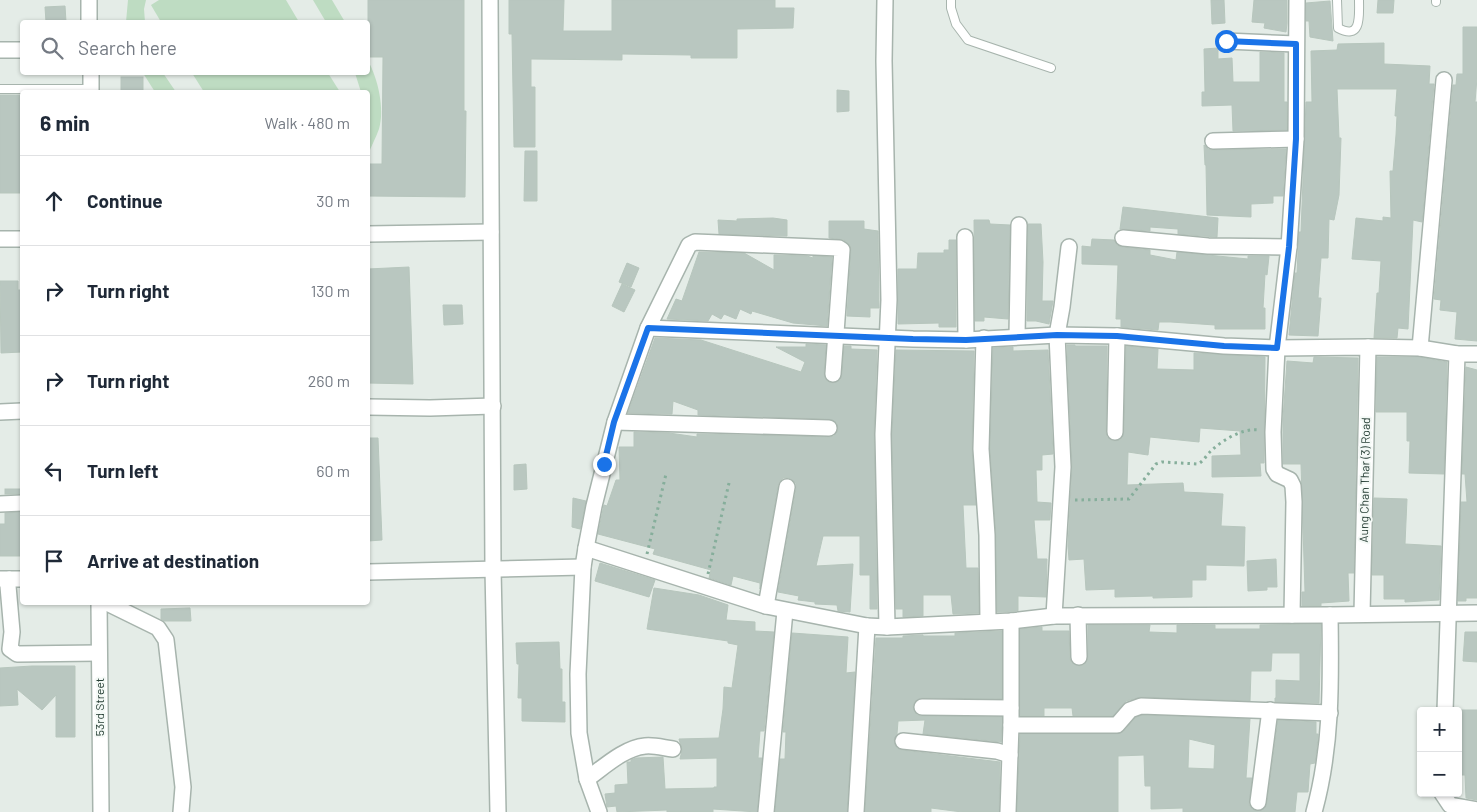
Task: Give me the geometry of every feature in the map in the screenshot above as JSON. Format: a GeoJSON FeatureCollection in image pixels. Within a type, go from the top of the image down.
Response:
{"type":"FeatureCollection","features":[{"type":"Feature","properties":{"kind":"street"},"geometry":{"type":"LineString","coordinates":[[89,0],[89,20]]}},
{"type":"Feature","properties":{"kind":"street"},"geometry":{"type":"LineString","coordinates":[[490,0],[493,569],[498,812]]}},
{"type":"Feature","properties":{"kind":"street"},"geometry":{"type":"LineString","coordinates":[[885,0],[884,61],[889,300],[883,434],[887,627]]}},
{"type":"Feature","properties":{"kind":"street"},"geometry":{"type":"LineString","coordinates":[[1292,616],[1293,486],[1290,480],[1277,474],[1274,469],[1273,432],[1277,348],[1289,247],[1296,139],[1297,0]]}},
{"type":"Feature","properties":{"kind":"street"},"geometry":{"type":"LineString","coordinates":[[1226,41],[1296,44]]}},
{"type":"Feature","properties":{"kind":"street"},"geometry":{"type":"LineString","coordinates":[[0,50],[20,50]]}},
{"type":"Feature","properties":{"kind":"street"},"geometry":{"type":"LineString","coordinates":[[90,75],[91,90]]}},
{"type":"Feature","properties":{"kind":"street"},"geometry":{"type":"LineString","coordinates":[[1420,348],[1444,80]]}},
{"type":"Feature","properties":{"kind":"street"},"geometry":{"type":"LineString","coordinates":[[1212,141],[1296,139]]}},
{"type":"Feature","properties":{"kind":"street"},"geometry":{"type":"LineString","coordinates":[[1017,336],[1019,225]]}},
{"type":"Feature","properties":{"kind":"street"},"geometry":{"type":"LineString","coordinates":[[370,234],[492,232]]}},
{"type":"Feature","properties":{"kind":"street"},"geometry":{"type":"LineString","coordinates":[[965,237],[966,340]]}},
{"type":"Feature","properties":{"kind":"street"},"geometry":{"type":"LineString","coordinates":[[1123,238],[1208,246],[1289,247]]}},
{"type":"Feature","properties":{"kind":"street"},"geometry":{"type":"LineString","coordinates":[[0,239],[20,239]]}},
{"type":"Feature","properties":{"kind":"street"},"geometry":{"type":"LineString","coordinates":[[599,812],[587,779],[579,734],[578,674],[583,567],[586,548],[614,422],[648,328],[690,245],[695,242],[839,248],[842,250],[833,374]]}},
{"type":"Feature","properties":{"kind":"street"},"geometry":{"type":"LineString","coordinates":[[1054,616],[1063,467],[1057,335],[1069,247]]}},
{"type":"Feature","properties":{"kind":"street"},"geometry":{"type":"LineString","coordinates":[[648,328],[966,340],[1017,336],[1117,336],[1224,346],[1420,348],[1457,354],[1477,354]]}},
{"type":"Feature","properties":{"kind":"street"},"geometry":{"type":"LineString","coordinates":[[1115,432],[1117,336]]}},
{"type":"Feature","properties":{"kind":"street"},"geometry":{"type":"LineString","coordinates":[[984,338],[981,449],[987,535],[988,621]]}},
{"type":"Feature","properties":{"kind":"street","name":"Aung Chan Thar (3) Road"},"geometry":{"type":"LineString","coordinates":[[1362,614],[1368,347]]}},
{"type":"Feature","properties":{"kind":"street"},"geometry":{"type":"LineString","coordinates":[[1445,707],[1457,354]]}},
{"type":"Feature","properties":{"kind":"street"},"geometry":{"type":"LineString","coordinates":[[370,406],[430,408],[492,406]]}},
{"type":"Feature","properties":{"kind":"street"},"geometry":{"type":"LineString","coordinates":[[0,412],[20,411]]}},
{"type":"Feature","properties":{"kind":"street"},"geometry":{"type":"LineString","coordinates":[[614,422],[829,428]]}},
{"type":"Feature","properties":{"kind":"street"},"geometry":{"type":"LineString","coordinates":[[766,606],[787,487]]}},
{"type":"Feature","properties":{"kind":"street"},"geometry":{"type":"LineString","coordinates":[[0,504],[20,503]]}},
{"type":"Feature","properties":{"kind":"street"},"geometry":{"type":"LineString","coordinates":[[586,548],[766,606],[868,626],[887,627],[1078,615],[1330,616],[1477,613]]}},
{"type":"Feature","properties":{"kind":"street"},"geometry":{"type":"LineString","coordinates":[[370,572],[583,567]]}},
{"type":"Feature","properties":{"kind":"street"},"geometry":{"type":"LineString","coordinates":[[10,579],[8,586],[12,632],[10,649],[13,653],[99,653]]}},
{"type":"Feature","properties":{"kind":"street","name":"53rd Street"},"geometry":{"type":"LineString","coordinates":[[99,605],[101,812]]}},
{"type":"Feature","properties":{"kind":"street"},"geometry":{"type":"LineString","coordinates":[[111,605],[158,628],[166,640],[183,786],[181,812]]}},
{"type":"Feature","properties":{"kind":"street"},"geometry":{"type":"LineString","coordinates":[[766,812],[785,610]]}},
{"type":"Feature","properties":{"kind":"street"},"geometry":{"type":"LineString","coordinates":[[1078,615],[1079,657]]}},
{"type":"Feature","properties":{"kind":"street"},"geometry":{"type":"LineString","coordinates":[[1314,812],[1322,784],[1330,713],[1330,616]]}},
{"type":"Feature","properties":{"kind":"street"},"geometry":{"type":"LineString","coordinates":[[1008,812],[1011,725],[1011,620]]}},
{"type":"Feature","properties":{"kind":"street"},"geometry":{"type":"LineString","coordinates":[[856,812],[868,626]]}},
{"type":"Feature","properties":{"kind":"street"},"geometry":{"type":"LineString","coordinates":[[1011,725],[1117,725],[1130,710],[1141,706],[1330,713]]}},
{"type":"Feature","properties":{"kind":"street"},"geometry":{"type":"LineString","coordinates":[[922,707],[1011,708]]}},
{"type":"Feature","properties":{"kind":"street"},"geometry":{"type":"LineString","coordinates":[[1258,802],[1270,710]]}},
{"type":"Feature","properties":{"kind":"street"},"geometry":{"type":"LineString","coordinates":[[903,741],[997,751],[1010,755]]}},
{"type":"Feature","properties":{"kind":"street"},"geometry":{"type":"LineString","coordinates":[[587,779],[633,749],[644,746],[673,749]]}},
{"type":"Feature","properties":{"kind":"street"},"geometry":{"type":"LineString","coordinates":[[1445,797],[1450,805],[1477,810]]}},
{"type":"Feature","properties":{"kind":"lane"},"geometry":{"type":"LineString","coordinates":[[951,0],[951,8],[956,24],[968,40],[1051,68]]}},
{"type":"Feature","properties":{"kind":"lane"},"geometry":{"type":"LineString","coordinates":[[1337,0],[1338,28],[1341,30],[1354,30],[1359,24],[1359,0]]}},
{"type":"Feature","properties":{"kind":"lane"},"geometry":{"type":"LineString","coordinates":[[0,89],[46,90]]}},
{"type":"Feature","properties":{"kind":"path"},"geometry":{"type":"LineString","coordinates":[[1062,500],[1129,499],[1156,464],[1162,462],[1198,464],[1211,450],[1236,434],[1255,430],[1273,432]]}},
{"type":"Feature","properties":{"kind":"path"},"geometry":{"type":"LineString","coordinates":[[644,566],[666,474]]}},
{"type":"Feature","properties":{"kind":"path"},"geometry":{"type":"LineString","coordinates":[[705,586],[729,483]]}},
{"type":"Feature","properties":{"kind":"green space"},"geometry":{"type":"Polygon","coordinates":[[[128,0],[146,0],[145,20],[126,20],[128,0]]]}},
{"type":"Feature","properties":{"kind":"green space"},"geometry":{"type":"Polygon","coordinates":[[[159,0],[286,0],[298,20],[160,20],[151,5],[159,0]]]}},
{"type":"Feature","properties":{"kind":"green space"},"geometry":{"type":"Polygon","coordinates":[[[313,0],[332,0],[344,20],[325,20],[313,0]]]}},
{"type":"Feature","properties":{"kind":"green space"},"geometry":{"type":"Polygon","coordinates":[[[370,64],[381,104],[381,121],[370,150],[370,90],[360,90],[356,75],[370,75],[370,64]]]}},
{"type":"Feature","properties":{"kind":"green space"},"geometry":{"type":"Polygon","coordinates":[[[144,75],[164,75],[175,90],[154,90],[144,75]]]}},
{"type":"Feature","properties":{"kind":"green space"},"geometry":{"type":"Polygon","coordinates":[[[193,75],[329,75],[339,90],[203,90],[193,75]]]}},
{"type":"Feature","properties":{"kind":"building"},"geometry":{"type":"Polygon","coordinates":[[[368,0],[464,0],[465,197],[370,196],[370,164],[382,164],[383,57],[370,57],[370,20],[368,20],[368,0]]]}},
{"type":"Feature","properties":{"kind":"building"},"geometry":{"type":"Polygon","coordinates":[[[509,0],[564,0],[563,31],[612,31],[612,0],[775,0],[775,8],[794,8],[793,28],[737,29],[737,58],[691,58],[691,55],[622,54],[622,60],[531,59],[531,87],[535,87],[535,147],[514,147],[512,34],[509,34],[509,0]]]}},
{"type":"Feature","properties":{"kind":"building"},"geometry":{"type":"Polygon","coordinates":[[[1211,0],[1224,0],[1225,23],[1212,24],[1211,0]]]}},
{"type":"Feature","properties":{"kind":"building"},"geometry":{"type":"Polygon","coordinates":[[[1254,0],[1287,0],[1286,32],[1264,28],[1265,23],[1252,22],[1254,0]]]}},
{"type":"Feature","properties":{"kind":"building"},"geometry":{"type":"Polygon","coordinates":[[[1378,0],[1394,0],[1393,13],[1377,13],[1378,0]]]}},
{"type":"Feature","properties":{"kind":"building"},"geometry":{"type":"Polygon","coordinates":[[[1330,1],[1333,41],[1310,37],[1309,21],[1306,21],[1306,3],[1330,1]]]}},
{"type":"Feature","properties":{"kind":"building"},"geometry":{"type":"Polygon","coordinates":[[[65,6],[66,20],[46,20],[45,7],[65,6]]]}},
{"type":"Feature","properties":{"kind":"building"},"geometry":{"type":"Polygon","coordinates":[[[1463,27],[1477,27],[1475,102],[1477,102],[1477,341],[1455,339],[1457,312],[1440,310],[1441,300],[1434,299],[1453,85],[1456,85],[1457,74],[1463,74],[1463,27]]]}},
{"type":"Feature","properties":{"kind":"building"},"geometry":{"type":"Polygon","coordinates":[[[1384,43],[1384,64],[1430,66],[1429,84],[1434,84],[1422,222],[1413,220],[1408,329],[1398,328],[1397,338],[1374,338],[1381,261],[1352,259],[1356,218],[1383,221],[1383,217],[1391,218],[1390,171],[1393,171],[1397,89],[1337,89],[1339,138],[1341,138],[1339,195],[1334,220],[1329,219],[1328,258],[1321,258],[1318,298],[1321,298],[1318,336],[1289,335],[1295,273],[1297,273],[1299,232],[1301,232],[1306,102],[1312,102],[1311,51],[1337,50],[1338,44],[1384,43]]]}},
{"type":"Feature","properties":{"kind":"building"},"geometry":{"type":"Polygon","coordinates":[[[1218,48],[1218,59],[1232,58],[1233,82],[1260,82],[1260,52],[1284,53],[1284,102],[1287,102],[1287,130],[1233,131],[1232,105],[1202,106],[1202,92],[1205,92],[1204,49],[1218,48]]]}},
{"type":"Feature","properties":{"kind":"building"},"geometry":{"type":"Polygon","coordinates":[[[121,77],[143,77],[143,90],[121,90],[121,77]]]}},
{"type":"Feature","properties":{"kind":"building"},"geometry":{"type":"Polygon","coordinates":[[[837,90],[849,91],[849,111],[837,112],[837,90]]]}},
{"type":"Feature","properties":{"kind":"building"},"geometry":{"type":"Polygon","coordinates":[[[0,95],[20,95],[20,193],[0,193],[0,95]]]}},
{"type":"Feature","properties":{"kind":"building"},"geometry":{"type":"Polygon","coordinates":[[[1204,145],[1208,149],[1213,150],[1286,149],[1283,196],[1273,196],[1273,203],[1251,204],[1251,217],[1207,215],[1204,145]]]}},
{"type":"Feature","properties":{"kind":"building"},"geometry":{"type":"Polygon","coordinates":[[[525,151],[537,151],[537,201],[524,201],[525,151]]]}},
{"type":"Feature","properties":{"kind":"building"},"geometry":{"type":"Polygon","coordinates":[[[1123,207],[1218,218],[1217,237],[1178,234],[1178,229],[1150,227],[1150,231],[1120,229],[1123,207]]]}},
{"type":"Feature","properties":{"kind":"building"},"geometry":{"type":"Polygon","coordinates":[[[773,218],[787,220],[787,236],[719,234],[718,220],[737,221],[737,219],[773,218]]]}},
{"type":"Feature","properties":{"kind":"building"},"geometry":{"type":"Polygon","coordinates":[[[974,220],[989,220],[990,224],[1010,225],[1008,319],[984,317],[984,321],[975,321],[974,220]]]}},
{"type":"Feature","properties":{"kind":"building"},"geometry":{"type":"Polygon","coordinates":[[[829,221],[864,221],[864,229],[878,231],[879,308],[870,308],[870,317],[847,316],[851,250],[850,245],[844,240],[829,238],[829,221]]]}},
{"type":"Feature","properties":{"kind":"building"},"geometry":{"type":"Polygon","coordinates":[[[1028,224],[1041,224],[1043,262],[1042,301],[1053,301],[1049,324],[1027,321],[1028,224]]]}},
{"type":"Feature","properties":{"kind":"building"},"geometry":{"type":"Polygon","coordinates":[[[1092,239],[1114,240],[1117,245],[1122,247],[1150,250],[1150,255],[1176,260],[1177,252],[1248,259],[1248,256],[1269,256],[1267,275],[1265,274],[1263,308],[1265,308],[1265,329],[1215,329],[1215,325],[1171,322],[1159,322],[1158,330],[1121,327],[1121,319],[1116,319],[1118,265],[1082,264],[1082,246],[1091,247],[1092,239]]]}},
{"type":"Feature","properties":{"kind":"building"},"geometry":{"type":"Polygon","coordinates":[[[949,240],[956,240],[956,327],[939,327],[939,323],[898,324],[898,269],[917,269],[918,253],[944,253],[944,250],[949,250],[949,240]]]}},
{"type":"Feature","properties":{"kind":"building"},"geometry":{"type":"Polygon","coordinates":[[[699,252],[744,253],[774,270],[774,255],[807,256],[813,258],[813,256],[832,257],[827,326],[793,323],[752,311],[751,314],[740,309],[736,319],[724,314],[721,319],[712,314],[708,321],[667,319],[676,299],[682,301],[699,252]]]}},
{"type":"Feature","properties":{"kind":"building"},"geometry":{"type":"Polygon","coordinates":[[[627,263],[639,268],[631,287],[619,282],[627,263]]]}},
{"type":"Feature","properties":{"kind":"building"},"geometry":{"type":"Polygon","coordinates":[[[409,267],[413,384],[370,383],[370,269],[409,267]]]}},
{"type":"Feature","properties":{"kind":"building"},"geometry":{"type":"Polygon","coordinates":[[[0,281],[18,281],[18,290],[20,290],[20,352],[1,353],[0,281]]]}},
{"type":"Feature","properties":{"kind":"building"},"geometry":{"type":"Polygon","coordinates":[[[622,284],[635,290],[624,312],[612,306],[622,284]]]}},
{"type":"Feature","properties":{"kind":"building"},"geometry":{"type":"Polygon","coordinates":[[[443,305],[462,305],[463,324],[444,325],[443,305]]]}},
{"type":"Feature","properties":{"kind":"building"},"geometry":{"type":"Polygon","coordinates":[[[655,338],[701,340],[801,372],[805,362],[776,347],[806,347],[806,344],[826,345],[824,374],[827,381],[833,383],[840,380],[842,375],[844,346],[851,346],[851,349],[877,350],[874,434],[877,609],[870,609],[870,575],[860,575],[860,536],[823,536],[816,566],[853,564],[850,612],[838,611],[837,605],[815,604],[815,602],[798,600],[799,596],[778,592],[796,489],[796,483],[789,478],[783,478],[778,485],[760,589],[760,583],[733,576],[731,585],[709,578],[711,570],[653,554],[655,549],[598,534],[604,505],[607,506],[616,480],[620,480],[619,447],[634,447],[634,432],[669,433],[697,437],[697,434],[829,437],[834,436],[838,429],[837,423],[829,419],[698,415],[698,410],[673,401],[672,414],[628,413],[655,338]]]}},
{"type":"Feature","properties":{"kind":"building"},"geometry":{"type":"Polygon","coordinates":[[[1067,345],[1107,346],[1106,432],[1107,437],[1114,441],[1120,440],[1124,432],[1126,346],[1158,349],[1157,369],[1194,370],[1194,353],[1265,357],[1264,463],[1260,463],[1261,476],[1212,477],[1212,456],[1241,455],[1240,431],[1200,428],[1199,442],[1150,437],[1148,455],[1128,452],[1127,485],[1183,483],[1184,492],[1223,494],[1221,526],[1245,527],[1244,566],[1206,565],[1206,580],[1192,580],[1192,597],[1115,597],[1115,589],[1086,590],[1084,559],[1069,560],[1072,467],[1067,345]]]}},
{"type":"Feature","properties":{"kind":"building"},"geometry":{"type":"Polygon","coordinates":[[[1013,347],[1013,351],[1048,350],[1053,454],[1042,455],[1042,470],[1036,470],[1037,502],[1051,503],[1050,520],[1034,520],[1037,559],[1047,559],[1046,597],[1018,596],[1018,611],[997,612],[996,535],[990,449],[993,348],[1013,347]]]}},
{"type":"Feature","properties":{"kind":"building"},"geometry":{"type":"Polygon","coordinates":[[[896,350],[974,351],[972,449],[976,505],[963,505],[966,568],[978,568],[979,613],[953,614],[951,595],[923,595],[923,616],[903,617],[903,609],[896,609],[892,434],[896,350]]]}},
{"type":"Feature","properties":{"kind":"building"},"geometry":{"type":"Polygon","coordinates":[[[1314,357],[1358,358],[1354,573],[1348,573],[1349,601],[1321,603],[1321,606],[1302,606],[1302,592],[1305,592],[1301,464],[1283,464],[1283,419],[1287,361],[1313,363],[1314,357]]]}},
{"type":"Feature","properties":{"kind":"building"},"geometry":{"type":"Polygon","coordinates":[[[1377,357],[1419,357],[1447,362],[1444,474],[1409,473],[1410,441],[1407,441],[1407,412],[1376,412],[1377,357]]]}},
{"type":"Feature","properties":{"kind":"building"},"geometry":{"type":"Polygon","coordinates":[[[1466,367],[1477,370],[1477,598],[1466,598],[1466,601],[1458,601],[1461,502],[1467,502],[1465,474],[1462,474],[1466,367]]]}},
{"type":"Feature","properties":{"kind":"building"},"geometry":{"type":"Polygon","coordinates":[[[370,438],[378,438],[382,540],[370,541],[370,438]]]}},
{"type":"Feature","properties":{"kind":"building"},"geometry":{"type":"Polygon","coordinates":[[[526,464],[527,489],[514,490],[514,465],[526,464]]]}},
{"type":"Feature","properties":{"kind":"building"},"geometry":{"type":"Polygon","coordinates":[[[5,489],[20,489],[20,494],[5,494],[5,489]]]}},
{"type":"Feature","properties":{"kind":"building"},"geometry":{"type":"Polygon","coordinates":[[[573,498],[586,501],[580,529],[572,527],[573,498]]]}},
{"type":"Feature","properties":{"kind":"building"},"geometry":{"type":"Polygon","coordinates":[[[1374,498],[1407,499],[1405,544],[1441,546],[1439,600],[1405,602],[1405,599],[1384,599],[1384,575],[1372,575],[1374,498]]]}},
{"type":"Feature","properties":{"kind":"building"},"geometry":{"type":"Polygon","coordinates":[[[20,512],[20,556],[0,556],[0,524],[5,524],[5,513],[20,512]]]}},
{"type":"Feature","properties":{"kind":"building"},"geometry":{"type":"Polygon","coordinates":[[[1276,559],[1277,587],[1267,587],[1267,590],[1248,591],[1247,561],[1276,559]]]}},
{"type":"Feature","properties":{"kind":"building"},"geometry":{"type":"Polygon","coordinates":[[[600,563],[655,580],[649,597],[595,581],[600,563]]]}},
{"type":"Feature","properties":{"kind":"building"},"geometry":{"type":"Polygon","coordinates":[[[654,588],[699,595],[728,605],[726,620],[755,622],[755,631],[774,632],[764,731],[760,731],[758,758],[762,758],[757,812],[713,809],[713,812],[667,812],[667,810],[617,812],[616,806],[607,807],[605,794],[615,793],[615,785],[628,784],[627,762],[631,762],[631,760],[636,758],[663,757],[665,789],[717,787],[717,758],[680,759],[682,750],[679,739],[719,738],[724,687],[732,688],[738,645],[728,643],[728,641],[647,629],[654,588]]]}},
{"type":"Feature","properties":{"kind":"building"},"geometry":{"type":"Polygon","coordinates":[[[190,608],[191,621],[164,621],[161,619],[161,609],[190,608]]]}},
{"type":"Feature","properties":{"kind":"building"},"geometry":{"type":"Polygon","coordinates":[[[1321,624],[1319,703],[1275,702],[1276,680],[1300,681],[1300,653],[1272,653],[1271,671],[1251,671],[1250,701],[1141,697],[1126,701],[1113,716],[1073,716],[1072,708],[1044,708],[1044,716],[1020,716],[1020,629],[1042,627],[1042,631],[1069,631],[1071,662],[1079,666],[1084,665],[1088,657],[1088,625],[1150,625],[1149,632],[1177,633],[1177,625],[1215,625],[1215,629],[1260,629],[1260,625],[1321,624]]]}},
{"type":"Feature","properties":{"kind":"building"},"geometry":{"type":"Polygon","coordinates":[[[1002,631],[1002,699],[922,698],[914,702],[913,707],[917,715],[922,716],[1002,717],[1001,742],[923,734],[925,720],[898,721],[897,734],[894,740],[897,748],[902,750],[1000,762],[999,812],[962,812],[931,808],[931,812],[865,812],[876,638],[903,638],[903,636],[923,635],[955,636],[955,633],[1002,631]]]}},
{"type":"Feature","properties":{"kind":"building"},"geometry":{"type":"Polygon","coordinates":[[[1465,632],[1477,632],[1477,662],[1463,661],[1465,632]]]}},
{"type":"Feature","properties":{"kind":"building"},"geometry":{"type":"Polygon","coordinates":[[[792,633],[848,637],[846,673],[855,672],[847,812],[775,812],[780,759],[785,759],[786,732],[783,732],[792,633]]]}},
{"type":"Feature","properties":{"kind":"building"},"geometry":{"type":"Polygon","coordinates":[[[559,642],[565,722],[522,721],[522,698],[518,698],[519,664],[517,664],[516,643],[559,642]]]}},
{"type":"Feature","properties":{"kind":"building"},"geometry":{"type":"Polygon","coordinates":[[[75,666],[75,737],[56,737],[56,695],[42,710],[17,689],[18,705],[0,706],[0,668],[75,666]]]}},
{"type":"Feature","properties":{"kind":"building"},"geometry":{"type":"Polygon","coordinates":[[[1462,710],[1477,710],[1477,800],[1466,798],[1465,775],[1462,775],[1462,710]]]}},
{"type":"Feature","properties":{"kind":"building"},"geometry":{"type":"Polygon","coordinates":[[[1142,715],[1250,719],[1246,778],[1252,778],[1249,805],[1257,811],[1265,808],[1267,803],[1278,720],[1316,722],[1318,738],[1315,763],[1310,764],[1308,792],[1297,792],[1295,812],[1183,812],[1183,808],[1151,809],[1151,786],[1145,786],[1144,755],[1118,756],[1118,812],[1017,812],[1020,734],[1117,734],[1124,731],[1135,718],[1142,715]],[[1189,739],[1188,768],[1214,769],[1215,745],[1189,739]]]}},
{"type":"Feature","properties":{"kind":"route"},"geometry":{"type":"LineString","coordinates":[[604,464],[614,422],[648,328],[966,340],[1017,336],[1117,336],[1224,346],[1277,348],[1289,247],[1296,139],[1296,44],[1226,41]]}}]}
